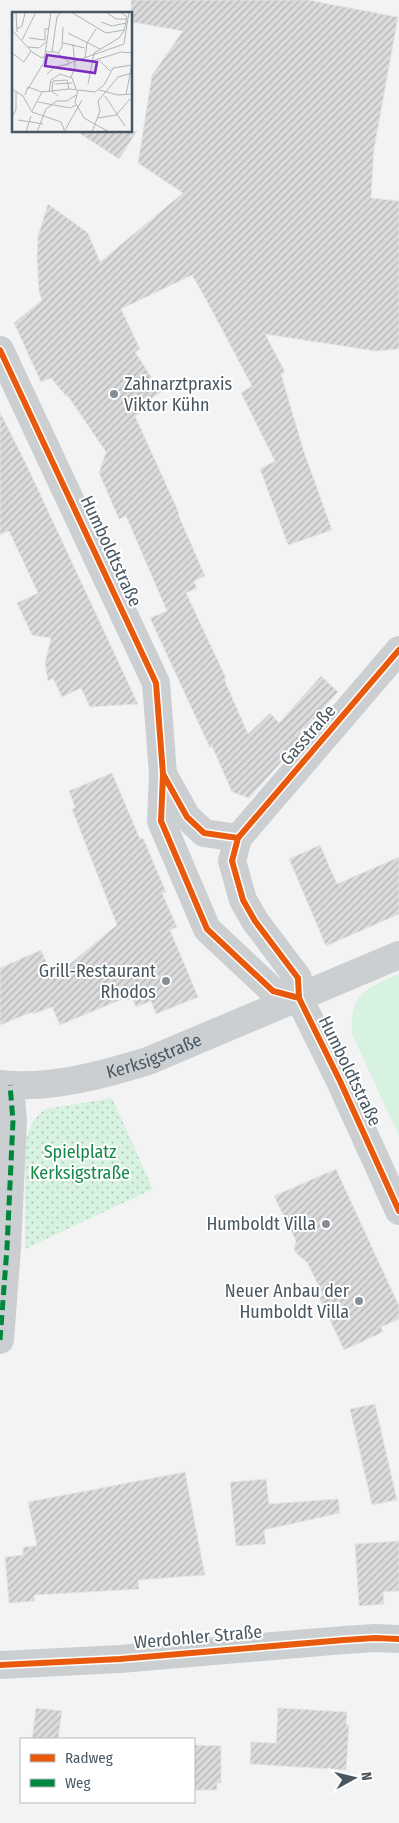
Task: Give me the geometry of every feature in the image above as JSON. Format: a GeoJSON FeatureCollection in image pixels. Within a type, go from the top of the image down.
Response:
{"type":"FeatureCollection","features":[{"type":"Feature","properties":{"kind":"street","name":"Humboldtstraße"},"geometry":{"type":"LineString","coordinates":[[0,350],[156,683],[164,774],[161,821],[207,929],[273,991],[299,998]]}},
{"type":"Feature","properties":{"kind":"street","name":"Gasstraße"},"geometry":{"type":"LineString","coordinates":[[238,838],[399,650]]}},
{"type":"Feature","properties":{"kind":"street","name":"Humboldtstraße"},"geometry":{"type":"LineString","coordinates":[[164,774],[187,817],[204,833],[238,838],[232,861],[243,900],[255,922],[298,978],[299,998],[340,1081],[399,1211]]}},
{"type":"Feature","properties":{"kind":"street","name":"Kerksigstraße"},"geometry":{"type":"LineString","coordinates":[[5,1084],[65,1082],[148,1061],[399,955]]}},
{"type":"Feature","properties":{"kind":"street"},"geometry":{"type":"LineString","coordinates":[[0,1340],[7,1248],[13,1108],[5,1084]]}},
{"type":"Feature","properties":{"kind":"street","name":"Werdohler Straße"},"geometry":{"type":"LineString","coordinates":[[0,1665],[120,1659],[352,1639],[399,1639]]}},
{"type":"Feature","properties":{"kind":"green space"},"geometry":{"type":"Polygon","coordinates":[[[399,974],[399,1136],[352,1034],[352,1021],[353,1010],[362,994],[377,984],[399,974]]]}},
{"type":"Feature","properties":{"kind":"green space","name":"Spielplatz Kerksigstraße"},"geometry":{"type":"Polygon","coordinates":[[[112,1098],[153,1189],[25,1249],[25,1144],[32,1124],[46,1109],[112,1098]]]}},
{"type":"Feature","properties":{"kind":"building"},"geometry":{"type":"Polygon","coordinates":[[[131,0],[308,0],[398,17],[374,149],[371,198],[399,201],[399,349],[376,351],[265,334],[285,372],[281,374],[303,449],[332,530],[288,545],[260,469],[275,461],[241,393],[252,386],[192,275],[121,309],[140,349],[135,352],[161,392],[138,407],[142,412],[135,416],[205,576],[194,581],[197,588],[186,593],[226,678],[224,679],[248,734],[270,713],[279,723],[321,676],[338,692],[298,737],[301,740],[249,798],[232,792],[212,746],[210,748],[150,618],[167,611],[126,516],[119,519],[99,473],[106,452],[68,396],[51,378],[41,382],[14,323],[42,300],[39,292],[38,236],[48,204],[88,233],[100,262],[183,193],[138,163],[152,75],[183,31],[132,22],[131,0]]]}},
{"type":"Feature","properties":{"kind":"building"},"geometry":{"type":"Polygon","coordinates":[[[137,131],[119,159],[78,132],[137,131]]]}},
{"type":"Feature","properties":{"kind":"building"},"geometry":{"type":"Polygon","coordinates":[[[0,412],[138,704],[90,707],[81,688],[62,697],[53,678],[48,681],[45,663],[51,638],[32,635],[17,603],[38,593],[9,531],[0,535],[0,412]]]}},
{"type":"Feature","properties":{"kind":"building"},"geometry":{"type":"Polygon","coordinates":[[[112,773],[140,839],[143,838],[166,892],[162,893],[177,927],[170,930],[198,997],[156,1014],[151,1001],[136,1007],[132,998],[128,1000],[127,997],[60,1025],[52,1007],[33,1014],[32,1012],[0,1025],[0,968],[41,950],[53,978],[117,925],[72,809],[75,807],[69,791],[112,773]]]}},
{"type":"Feature","properties":{"kind":"building"},"geometry":{"type":"Polygon","coordinates":[[[320,845],[337,884],[399,857],[399,914],[326,946],[289,859],[320,845]]]}},
{"type":"Feature","properties":{"kind":"building"},"geometry":{"type":"Polygon","coordinates":[[[336,1169],[399,1306],[399,1319],[381,1327],[383,1332],[344,1350],[319,1297],[323,1295],[307,1262],[294,1250],[296,1241],[274,1196],[336,1169]]]}},
{"type":"Feature","properties":{"kind":"building"},"geometry":{"type":"Polygon","coordinates":[[[375,1404],[397,1500],[372,1505],[350,1409],[375,1404]]]}},
{"type":"Feature","properties":{"kind":"building"},"geometry":{"type":"Polygon","coordinates":[[[185,1472],[205,1575],[138,1580],[139,1589],[34,1595],[35,1601],[9,1603],[5,1557],[23,1555],[23,1547],[37,1546],[28,1502],[185,1472]]]}},
{"type":"Feature","properties":{"kind":"building"},"geometry":{"type":"Polygon","coordinates":[[[266,1479],[269,1504],[338,1499],[340,1513],[264,1530],[266,1544],[236,1546],[230,1482],[266,1479]]]}},
{"type":"Feature","properties":{"kind":"building"},"geometry":{"type":"Polygon","coordinates":[[[399,1541],[399,1591],[383,1592],[384,1604],[359,1606],[355,1544],[399,1541]]]}},
{"type":"Feature","properties":{"kind":"building"},"geometry":{"type":"Polygon","coordinates":[[[36,1708],[62,1711],[58,1738],[32,1738],[36,1708]]]}},
{"type":"Feature","properties":{"kind":"building"},"geometry":{"type":"Polygon","coordinates":[[[278,1708],[347,1712],[346,1725],[349,1725],[346,1770],[250,1764],[251,1742],[276,1743],[278,1708]]]}},
{"type":"Feature","properties":{"kind":"building"},"geometry":{"type":"Polygon","coordinates":[[[195,1745],[221,1746],[221,1783],[217,1783],[217,1790],[195,1790],[195,1745]]]}},
{"type":"Feature","properties":{"kind":"marked path"},"geometry":{"type":"LineString","coordinates":[[0,1340],[7,1248],[13,1121],[10,1085]]}},
{"type":"Feature","properties":{"kind":"cycle path"},"geometry":{"type":"LineString","coordinates":[[0,350],[156,683],[163,774],[161,821],[207,929],[273,991],[299,998]]}},
{"type":"Feature","properties":{"kind":"cycle path"},"geometry":{"type":"LineString","coordinates":[[399,650],[238,838],[232,861],[243,900],[255,921],[298,978],[299,998],[340,1081],[399,1211]]}},
{"type":"Feature","properties":{"kind":"cycle path"},"geometry":{"type":"LineString","coordinates":[[163,774],[187,817],[204,833],[238,838]]}},
{"type":"Feature","properties":{"kind":"cycle path"},"geometry":{"type":"LineString","coordinates":[[0,1665],[120,1659],[344,1640],[399,1639]]}},
{"type":"Feature","properties":{"kind":"place","name":"Zahnarztpraxis Viktor Kühn"},"geometry":{"type":"Point","coordinates":[114,394]}},
{"type":"Feature","properties":{"kind":"place","name":"Grill-Restaurant Rhodos"},"geometry":{"type":"Point","coordinates":[166,981]}},
{"type":"Feature","properties":{"kind":"place","name":"Humboldt Villa"},"geometry":{"type":"Point","coordinates":[326,1224]}},
{"type":"Feature","properties":{"kind":"place","name":"Neuer Anbau der Humboldt Villa"},"geometry":{"type":"Point","coordinates":[359,1301]}}]}
